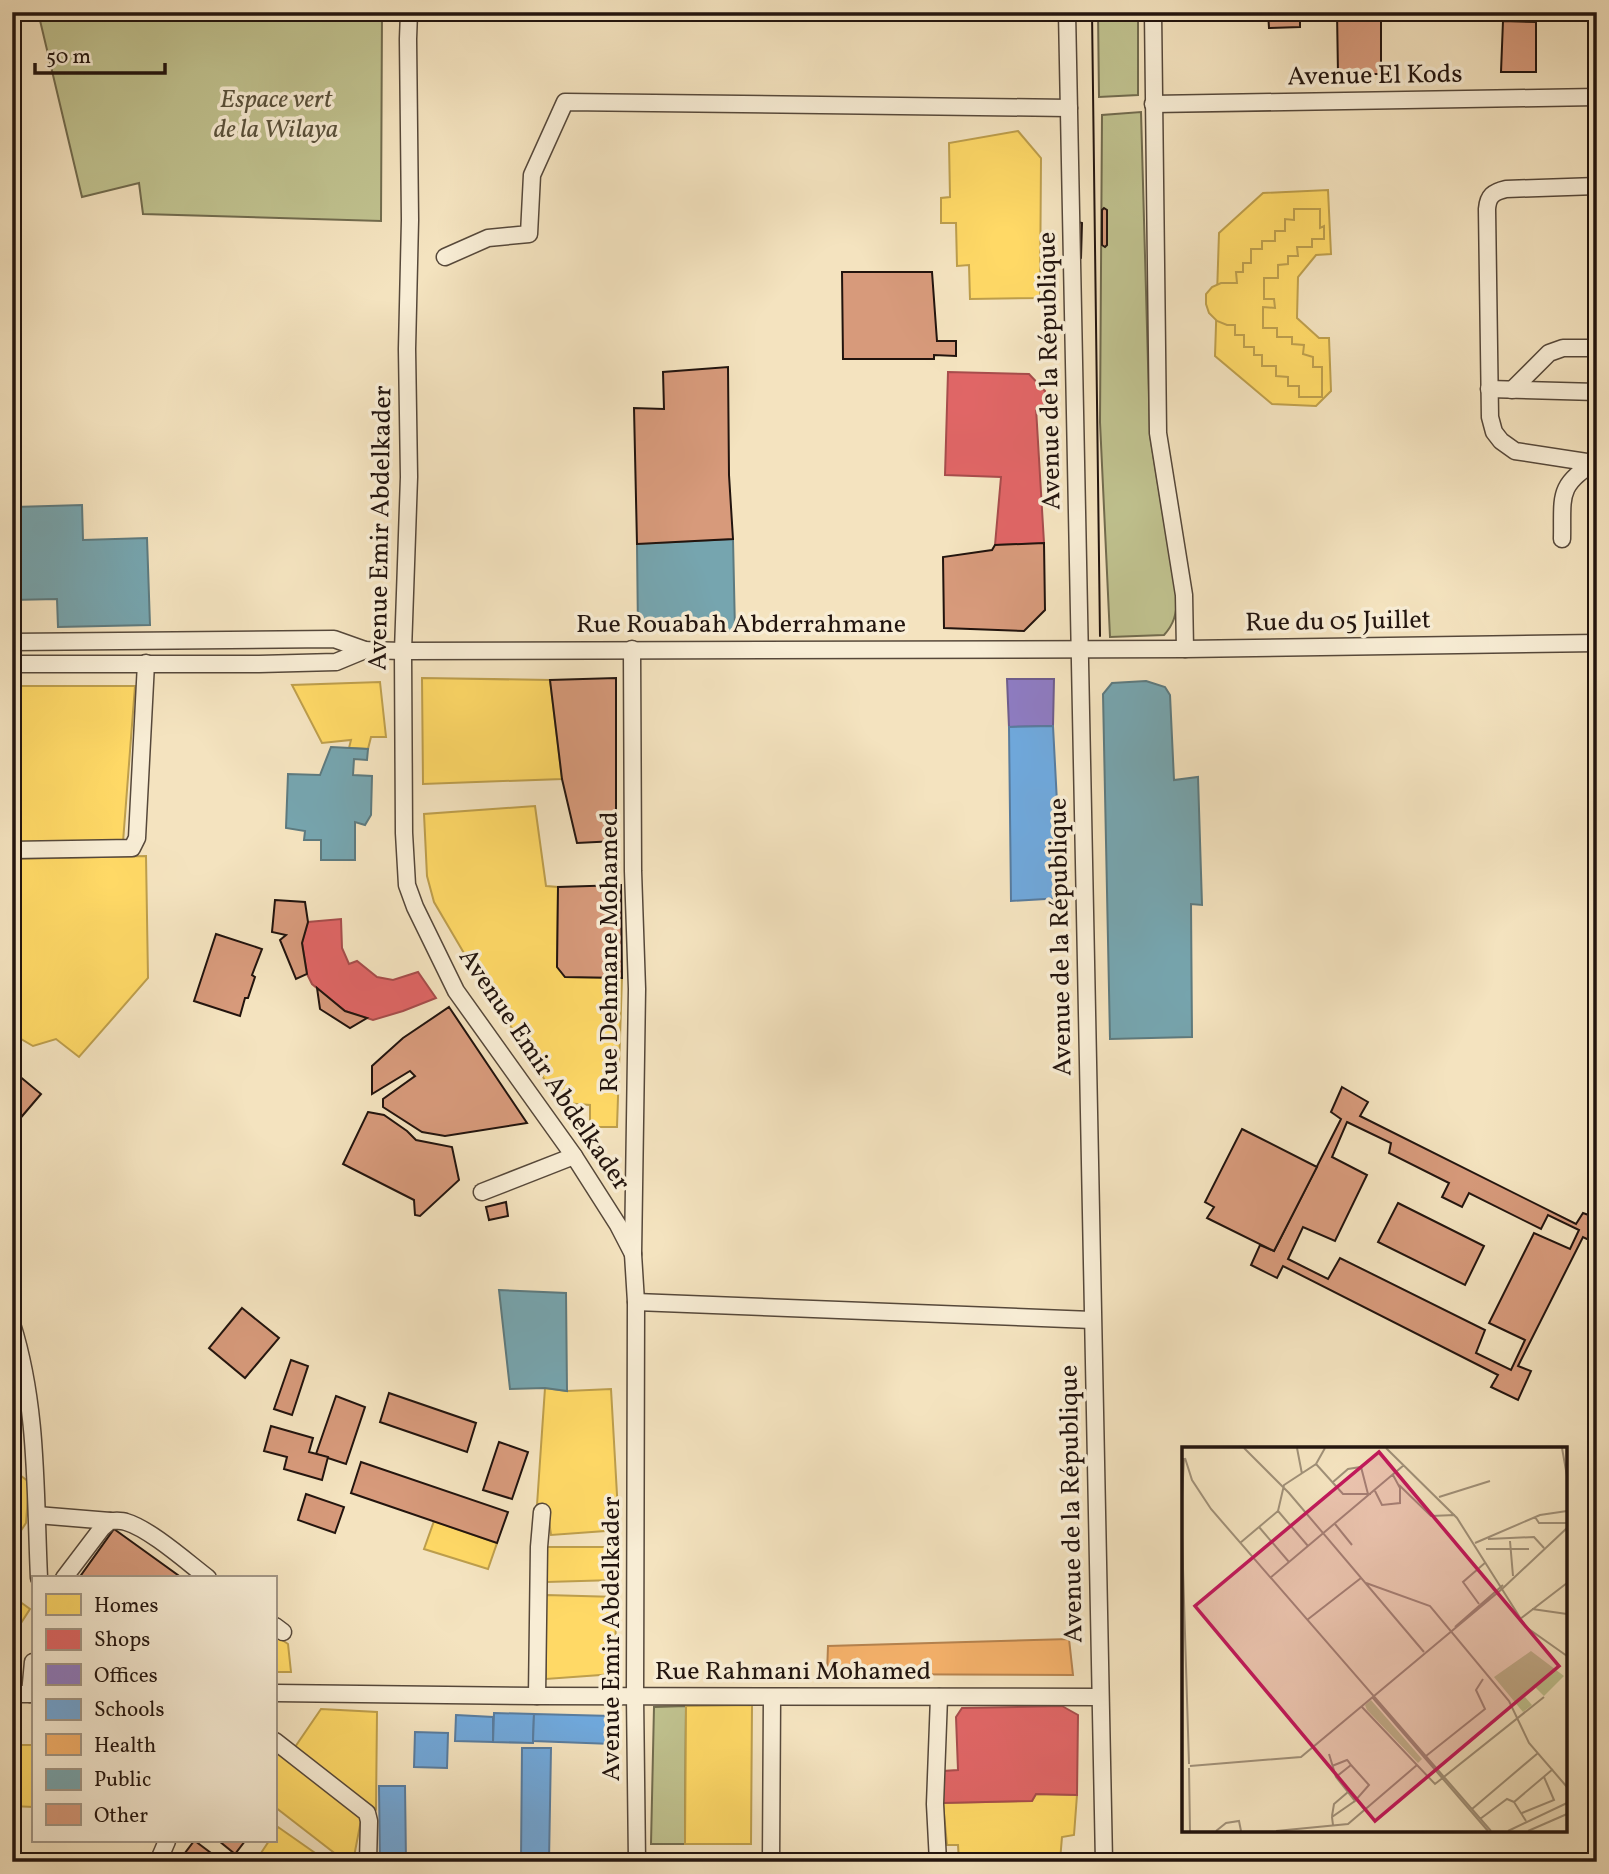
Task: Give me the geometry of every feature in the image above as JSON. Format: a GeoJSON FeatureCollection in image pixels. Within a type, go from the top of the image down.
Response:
{"type":"FeatureCollection","features":[{"type":"Feature","properties":{"kind":"street","name":"Avenue Emir Abdelkader"},"geometry":{"type":"LineString","coordinates":[[410,12],[407,349],[409,477],[403,651],[404,833],[407,885],[456,991],[574,1156],[618,1225],[633,1254],[636,1301],[635,1696],[638,1862]]}},
{"type":"Feature","properties":{"kind":"street","name":"Avenue de la République"},"geometry":{"type":"LineString","coordinates":[[1067,12],[1104,1862]]}},
{"type":"Feature","properties":{"kind":"street"},"geometry":{"type":"LineString","coordinates":[[1153,12],[1158,433],[1184,595],[1185,649]]}},
{"type":"Feature","properties":{"kind":"street","name":"Avenue El Kods"},"geometry":{"type":"LineString","coordinates":[[1153,104],[1597,97]]}},
{"type":"Feature","properties":{"kind":"street"},"geometry":{"type":"LineString","coordinates":[[445,257],[488,238],[529,234],[532,175],[565,102],[1069,108]]}},
{"type":"Feature","properties":{"kind":"street"},"geometry":{"type":"LineString","coordinates":[[1595,462],[1515,451],[1501,442],[1494,432],[1490,417],[1486,209],[1490,196],[1506,189],[1597,186]]}},
{"type":"Feature","properties":{"kind":"street"},"geometry":{"type":"LineString","coordinates":[[1512,390],[1543,358],[1555,350],[1597,348]]}},
{"type":"Feature","properties":{"kind":"street"},"geometry":{"type":"LineString","coordinates":[[1489,389],[1597,392]]}},
{"type":"Feature","properties":{"kind":"street"},"geometry":{"type":"LineString","coordinates":[[1562,539],[1563,496],[1567,484],[1595,462]]}},
{"type":"Feature","properties":{"kind":"street"},"geometry":{"type":"LineString","coordinates":[[12,642],[334,639],[365,650]]}},
{"type":"Feature","properties":{"kind":"street","name":"Rue du 05 Juillet"},"geometry":{"type":"LineString","coordinates":[[1080,648],[1597,643]]}},
{"type":"Feature","properties":{"kind":"street","name":"Rue Rouabah Abderrahmane"},"geometry":{"type":"LineString","coordinates":[[365,650],[1080,648]]}},
{"type":"Feature","properties":{"kind":"street","name":"Rue Dehmane Mohamed"},"geometry":{"type":"LineString","coordinates":[[632,649],[637,989],[633,1254]]}},
{"type":"Feature","properties":{"kind":"street"},"geometry":{"type":"LineString","coordinates":[[12,664],[336,662],[365,650]]}},
{"type":"Feature","properties":{"kind":"street"},"geometry":{"type":"LineString","coordinates":[[12,850],[132,848],[137,838],[146,663]]}},
{"type":"Feature","properties":{"kind":"street"},"geometry":{"type":"LineString","coordinates":[[482,1192],[574,1156]]}},
{"type":"Feature","properties":{"kind":"street"},"geometry":{"type":"LineString","coordinates":[[636,1301],[1093,1320]]}},
{"type":"Feature","properties":{"kind":"street"},"geometry":{"type":"LineString","coordinates":[[12,1324],[26,1379],[32,1423],[39,1576]]}},
{"type":"Feature","properties":{"kind":"street"},"geometry":{"type":"LineString","coordinates":[[537,1696],[542,1512]]}},
{"type":"Feature","properties":{"kind":"street"},"geometry":{"type":"LineString","coordinates":[[37,1515],[126,1522],[145,1532],[205,1576]]}},
{"type":"Feature","properties":{"kind":"street"},"geometry":{"type":"LineString","coordinates":[[65,1576],[110,1521]]}},
{"type":"Feature","properties":{"kind":"street","name":"Rue Rahmani Mohamed"},"geometry":{"type":"LineString","coordinates":[[276,1693],[1100,1697]]}},
{"type":"Feature","properties":{"kind":"street"},"geometry":{"type":"LineString","coordinates":[[12,1695],[31,1694]]}},
{"type":"Feature","properties":{"kind":"street"},"geometry":{"type":"LineString","coordinates":[[771,1862],[772,1697]]}},
{"type":"Feature","properties":{"kind":"street"},"geometry":{"type":"LineString","coordinates":[[938,1862],[935,1804],[939,1697]]}},
{"type":"Feature","properties":{"kind":"street"},"geometry":{"type":"LineString","coordinates":[[276,1742],[367,1813],[368,1862]]}},
{"type":"Feature","properties":{"kind":"street"},"geometry":{"type":"LineString","coordinates":[[158,1862],[167,1842]]}},
{"type":"Feature","properties":{"kind":"green space","name":"Espace vert de la Wilaya"},"geometry":{"type":"Polygon","coordinates":[[[38,12],[382,12],[381,221],[143,214],[139,183],[82,197],[38,12]]]}},
{"type":"Feature","properties":{"kind":"green space"},"geometry":{"type":"Polygon","coordinates":[[[1098,12],[1138,12],[1138,95],[1099,97],[1098,12]]]}},
{"type":"Feature","properties":{"kind":"green space"},"geometry":{"type":"Polygon","coordinates":[[[1141,112],[1150,435],[1177,600],[1174,619],[1164,635],[1110,637],[1100,422],[1102,115],[1141,112]]]}},
{"type":"Feature","properties":{"kind":"green space"},"geometry":{"type":"Polygon","coordinates":[[[686,1706],[685,1844],[651,1844],[654,1707],[686,1706]]]}},
{"type":"Feature","properties":{"kind":"building: Homes"},"geometry":{"type":"Polygon","coordinates":[[[1018,131],[1041,158],[1040,298],[970,299],[969,265],[957,266],[956,223],[941,223],[941,198],[950,197],[949,143],[1018,131]]]}},
{"type":"Feature","properties":{"kind":"building: Homes"},"geometry":{"type":"Polygon","coordinates":[[[1328,190],[1331,254],[1316,255],[1298,277],[1297,318],[1319,338],[1329,338],[1331,391],[1316,406],[1272,404],[1215,356],[1219,233],[1263,193],[1328,190]]]}},
{"type":"Feature","properties":{"kind":"building: Homes"},"geometry":{"type":"Polygon","coordinates":[[[1294,209],[1320,209],[1320,228],[1324,226],[1324,239],[1312,239],[1312,247],[1297,247],[1298,256],[1288,256],[1288,264],[1278,265],[1278,278],[1264,278],[1264,299],[1274,299],[1275,308],[1263,307],[1263,328],[1277,328],[1277,337],[1292,337],[1292,344],[1304,345],[1303,354],[1313,357],[1313,367],[1322,367],[1322,397],[1299,397],[1299,386],[1288,386],[1288,377],[1276,376],[1276,366],[1262,366],[1262,355],[1254,355],[1254,347],[1244,347],[1244,335],[1235,335],[1235,325],[1217,321],[1209,313],[1206,304],[1206,294],[1212,287],[1221,283],[1237,283],[1236,272],[1243,272],[1243,263],[1251,263],[1251,249],[1262,249],[1262,241],[1275,241],[1275,231],[1285,231],[1285,219],[1294,220],[1294,209]]]}},
{"type":"Feature","properties":{"kind":"building: Homes"},"geometry":{"type":"Polygon","coordinates":[[[422,678],[550,680],[562,779],[423,784],[422,678]]]}},
{"type":"Feature","properties":{"kind":"building: Homes"},"geometry":{"type":"Polygon","coordinates":[[[380,682],[386,737],[371,737],[368,749],[349,748],[351,740],[322,743],[292,685],[380,682]]]}},
{"type":"Feature","properties":{"kind":"building: Homes"},"geometry":{"type":"Polygon","coordinates":[[[12,686],[135,686],[123,842],[12,843],[12,686]]]}},
{"type":"Feature","properties":{"kind":"building: Homes"},"geometry":{"type":"Polygon","coordinates":[[[535,806],[546,886],[558,887],[557,967],[565,977],[622,978],[617,1127],[590,1127],[590,1105],[564,1103],[550,1088],[434,902],[427,876],[424,814],[535,806]]]}},
{"type":"Feature","properties":{"kind":"building: Homes"},"geometry":{"type":"Polygon","coordinates":[[[146,856],[148,978],[79,1057],[56,1039],[33,1046],[12,1036],[12,859],[146,856]]]}},
{"type":"Feature","properties":{"kind":"building: Homes"},"geometry":{"type":"Polygon","coordinates":[[[545,1388],[567,1391],[611,1389],[619,1530],[551,1535],[547,1506],[537,1505],[545,1388]]]}},
{"type":"Feature","properties":{"kind":"building: Homes"},"geometry":{"type":"Polygon","coordinates":[[[12,1469],[29,1482],[26,1523],[12,1544],[12,1469]]]}},
{"type":"Feature","properties":{"kind":"building: Homes"},"geometry":{"type":"Polygon","coordinates":[[[434,1521],[497,1543],[488,1569],[424,1549],[434,1521]]]}},
{"type":"Feature","properties":{"kind":"building: Homes"},"geometry":{"type":"Polygon","coordinates":[[[546,1547],[614,1547],[615,1580],[547,1582],[546,1547]]]}},
{"type":"Feature","properties":{"kind":"building: Homes"},"geometry":{"type":"Polygon","coordinates":[[[546,1595],[617,1597],[614,1674],[546,1679],[546,1595]]]}},
{"type":"Feature","properties":{"kind":"building: Homes"},"geometry":{"type":"Polygon","coordinates":[[[12,1596],[30,1609],[12,1637],[12,1596]]]}},
{"type":"Feature","properties":{"kind":"building: Homes"},"geometry":{"type":"Polygon","coordinates":[[[276,1636],[288,1644],[291,1672],[276,1672],[276,1636]]]}},
{"type":"Feature","properties":{"kind":"building: Homes"},"geometry":{"type":"Polygon","coordinates":[[[752,1705],[751,1844],[685,1844],[686,1706],[752,1705]]]}},
{"type":"Feature","properties":{"kind":"building: Homes"},"geometry":{"type":"Polygon","coordinates":[[[321,1709],[377,1712],[376,1809],[293,1750],[321,1709]]]}},
{"type":"Feature","properties":{"kind":"building: Homes"},"geometry":{"type":"Polygon","coordinates":[[[12,1745],[32,1745],[32,1807],[12,1806],[12,1745]]]}},
{"type":"Feature","properties":{"kind":"building: Homes"},"geometry":{"type":"Polygon","coordinates":[[[276,1750],[362,1815],[353,1862],[346,1862],[276,1808],[276,1750]]]}},
{"type":"Feature","properties":{"kind":"building: Homes"},"geometry":{"type":"Polygon","coordinates":[[[1036,1794],[1077,1795],[1074,1835],[1062,1837],[1060,1861],[1078,1862],[959,1862],[958,1845],[947,1845],[943,1803],[1032,1801],[1036,1794]]]}},
{"type":"Feature","properties":{"kind":"building: Homes"},"geometry":{"type":"Polygon","coordinates":[[[278,1827],[328,1862],[255,1862],[268,1842],[276,1842],[278,1827]]]}},
{"type":"Feature","properties":{"kind":"building: Shops"},"geometry":{"type":"Polygon","coordinates":[[[948,372],[1029,374],[1045,391],[1046,404],[1036,408],[1044,543],[995,545],[1001,477],[945,475],[948,372]]]}},
{"type":"Feature","properties":{"kind":"building: Shops"},"geometry":{"type":"Polygon","coordinates":[[[341,919],[342,948],[349,964],[357,961],[377,977],[393,980],[418,972],[436,998],[373,1020],[345,1011],[312,984],[307,974],[302,943],[308,922],[341,919]]]}},
{"type":"Feature","properties":{"kind":"building: Shops"},"geometry":{"type":"Polygon","coordinates":[[[1062,1706],[1078,1715],[1077,1795],[1036,1794],[1032,1801],[943,1803],[943,1771],[958,1770],[956,1717],[962,1708],[1062,1706]]]}},
{"type":"Feature","properties":{"kind":"building: Offices"},"geometry":{"type":"Polygon","coordinates":[[[1007,679],[1054,679],[1053,726],[1009,727],[1007,679]]]}},
{"type":"Feature","properties":{"kind":"building: Schools"},"geometry":{"type":"Polygon","coordinates":[[[1053,726],[1062,898],[1011,901],[1009,727],[1053,726]]]}},
{"type":"Feature","properties":{"kind":"building: Schools"},"geometry":{"type":"Polygon","coordinates":[[[494,1713],[534,1714],[533,1743],[493,1742],[494,1713]]]}},
{"type":"Feature","properties":{"kind":"building: Schools"},"geometry":{"type":"Polygon","coordinates":[[[534,1714],[612,1716],[612,1744],[533,1741],[534,1714]]]}},
{"type":"Feature","properties":{"kind":"building: Schools"},"geometry":{"type":"Polygon","coordinates":[[[456,1715],[493,1717],[493,1742],[455,1741],[456,1715]]]}},
{"type":"Feature","properties":{"kind":"building: Schools"},"geometry":{"type":"Polygon","coordinates":[[[415,1732],[448,1733],[447,1768],[414,1767],[415,1732]]]}},
{"type":"Feature","properties":{"kind":"building: Schools"},"geometry":{"type":"Polygon","coordinates":[[[522,1748],[551,1748],[549,1862],[521,1862],[522,1748]]]}},
{"type":"Feature","properties":{"kind":"building: Schools"},"geometry":{"type":"Polygon","coordinates":[[[379,1786],[405,1786],[406,1862],[380,1862],[379,1786]]]}},
{"type":"Feature","properties":{"kind":"building: Health"},"geometry":{"type":"Polygon","coordinates":[[[1069,1639],[1073,1675],[827,1674],[828,1646],[1069,1639]]]}},
{"type":"Feature","properties":{"kind":"building: Public"},"geometry":{"type":"Polygon","coordinates":[[[82,505],[83,540],[147,538],[150,625],[58,627],[57,599],[12,600],[12,561],[16,561],[15,507],[82,505]]]}},
{"type":"Feature","properties":{"kind":"building: Public"},"geometry":{"type":"Polygon","coordinates":[[[733,539],[735,631],[638,632],[637,544],[733,539]]]}},
{"type":"Feature","properties":{"kind":"building: Public"},"geometry":{"type":"Polygon","coordinates":[[[1146,681],[1165,687],[1170,695],[1174,780],[1198,777],[1202,905],[1191,904],[1192,1037],[1110,1039],[1103,694],[1112,683],[1146,681]]]}},
{"type":"Feature","properties":{"kind":"building: Public"},"geometry":{"type":"Polygon","coordinates":[[[331,747],[368,749],[367,760],[354,759],[353,775],[372,776],[371,815],[365,825],[355,822],[355,860],[321,860],[321,840],[304,840],[305,831],[286,828],[288,774],[320,775],[331,747]]]}},
{"type":"Feature","properties":{"kind":"building: Public"},"geometry":{"type":"Polygon","coordinates":[[[499,1290],[566,1293],[567,1391],[545,1388],[510,1389],[499,1290]]]}},
{"type":"Feature","properties":{"kind":"building: Other"},"geometry":{"type":"Polygon","coordinates":[[[1268,12],[1300,12],[1300,27],[1269,28],[1268,12]]]}},
{"type":"Feature","properties":{"kind":"building: Other"},"geometry":{"type":"Polygon","coordinates":[[[1337,12],[1381,12],[1381,74],[1338,74],[1337,12]]]}},
{"type":"Feature","properties":{"kind":"building: Other"},"geometry":{"type":"Polygon","coordinates":[[[1503,21],[1536,22],[1536,72],[1501,72],[1503,21]]]}},
{"type":"Feature","properties":{"kind":"building: Other"},"geometry":{"type":"Polygon","coordinates":[[[1104,208],[1107,210],[1105,247],[1102,245],[1104,208]]]}},
{"type":"Feature","properties":{"kind":"building: Other"},"geometry":{"type":"Polygon","coordinates":[[[1078,222],[1082,223],[1081,258],[1078,260],[1078,222]]]}},
{"type":"Feature","properties":{"kind":"building: Other"},"geometry":{"type":"Polygon","coordinates":[[[842,272],[932,272],[937,341],[956,341],[956,356],[934,355],[934,359],[843,359],[842,272]]]}},
{"type":"Feature","properties":{"kind":"building: Other"},"geometry":{"type":"Polygon","coordinates":[[[728,367],[729,475],[733,539],[637,544],[634,408],[664,409],[663,372],[728,367]]]}},
{"type":"Feature","properties":{"kind":"building: Other"},"geometry":{"type":"Polygon","coordinates":[[[1044,543],[1045,610],[1024,631],[944,628],[943,557],[992,550],[995,545],[1044,543]]]}},
{"type":"Feature","properties":{"kind":"building: Other"},"geometry":{"type":"Polygon","coordinates":[[[616,678],[616,841],[577,843],[562,779],[550,680],[616,678]]]}},
{"type":"Feature","properties":{"kind":"building: Other"},"geometry":{"type":"Polygon","coordinates":[[[621,885],[622,978],[565,977],[557,967],[558,887],[621,885]]]}},
{"type":"Feature","properties":{"kind":"building: Other"},"geometry":{"type":"Polygon","coordinates":[[[275,900],[305,902],[308,922],[302,943],[307,974],[296,979],[280,940],[286,935],[272,932],[275,900]]]}},
{"type":"Feature","properties":{"kind":"building: Other"},"geometry":{"type":"Polygon","coordinates":[[[216,934],[262,949],[240,1016],[194,1001],[216,934]]]}},
{"type":"Feature","properties":{"kind":"building: Other"},"geometry":{"type":"Polygon","coordinates":[[[317,988],[345,1011],[367,1018],[350,1028],[320,1009],[317,988]]]}},
{"type":"Feature","properties":{"kind":"building: Other"},"geometry":{"type":"Polygon","coordinates":[[[449,1007],[527,1123],[445,1136],[422,1132],[383,1107],[383,1099],[415,1076],[410,1071],[372,1094],[372,1066],[403,1038],[449,1007]]]}},
{"type":"Feature","properties":{"kind":"building: Other"},"geometry":{"type":"Polygon","coordinates":[[[12,1070],[41,1094],[12,1128],[12,1070]]]}},
{"type":"Feature","properties":{"kind":"building: Other"},"geometry":{"type":"Polygon","coordinates":[[[1342,1087],[1368,1102],[1360,1116],[1576,1224],[1583,1213],[1597,1218],[1597,1240],[1595,1243],[1583,1237],[1518,1366],[1531,1371],[1518,1400],[1491,1387],[1498,1375],[1283,1266],[1277,1278],[1251,1265],[1260,1245],[1274,1251],[1341,1119],[1331,1112],[1342,1087]],[[1347,1122],[1332,1157],[1367,1175],[1335,1241],[1303,1227],[1288,1259],[1328,1279],[1340,1258],[1485,1330],[1476,1353],[1511,1370],[1525,1340],[1489,1323],[1534,1233],[1570,1249],[1579,1230],[1548,1215],[1541,1229],[1469,1193],[1462,1207],[1442,1197],[1449,1183],[1389,1153],[1391,1143],[1347,1122]]]}},
{"type":"Feature","properties":{"kind":"building: Other"},"geometry":{"type":"Polygon","coordinates":[[[368,1112],[384,1115],[416,1140],[452,1147],[459,1180],[420,1216],[415,1215],[414,1200],[343,1164],[368,1112]]]}},
{"type":"Feature","properties":{"kind":"building: Other"},"geometry":{"type":"Polygon","coordinates":[[[1242,1129],[1317,1167],[1274,1251],[1207,1218],[1214,1207],[1205,1202],[1242,1129]]]}},
{"type":"Feature","properties":{"kind":"building: Other"},"geometry":{"type":"Polygon","coordinates":[[[506,1202],[508,1216],[489,1220],[486,1207],[506,1202]]]}},
{"type":"Feature","properties":{"kind":"building: Other"},"geometry":{"type":"Polygon","coordinates":[[[1398,1203],[1484,1246],[1465,1285],[1378,1242],[1398,1203]]]}},
{"type":"Feature","properties":{"kind":"building: Other"},"geometry":{"type":"Polygon","coordinates":[[[242,1308],[279,1338],[245,1378],[209,1348],[242,1308]]]}},
{"type":"Feature","properties":{"kind":"building: Other"},"geometry":{"type":"Polygon","coordinates":[[[291,1360],[308,1366],[292,1415],[274,1409],[291,1360]]]}},
{"type":"Feature","properties":{"kind":"building: Other"},"geometry":{"type":"Polygon","coordinates":[[[389,1393],[476,1423],[467,1452],[380,1422],[389,1393]]]}},
{"type":"Feature","properties":{"kind":"building: Other"},"geometry":{"type":"Polygon","coordinates":[[[336,1396],[365,1407],[346,1464],[316,1454],[336,1396]]]}},
{"type":"Feature","properties":{"kind":"building: Other"},"geometry":{"type":"Polygon","coordinates":[[[271,1426],[313,1438],[309,1452],[328,1457],[322,1480],[284,1469],[287,1457],[264,1451],[271,1426]]]}},
{"type":"Feature","properties":{"kind":"building: Other"},"geometry":{"type":"Polygon","coordinates":[[[499,1442],[528,1452],[512,1499],[483,1490],[499,1442]]]}},
{"type":"Feature","properties":{"kind":"building: Other"},"geometry":{"type":"Polygon","coordinates":[[[361,1462],[508,1512],[497,1543],[351,1493],[361,1462]]]}},
{"type":"Feature","properties":{"kind":"building: Other"},"geometry":{"type":"Polygon","coordinates":[[[306,1494],[344,1507],[335,1533],[298,1520],[306,1494]]]}},
{"type":"Feature","properties":{"kind":"building: Other"},"geometry":{"type":"Polygon","coordinates":[[[114,1529],[179,1576],[80,1576],[114,1529]]]}},
{"type":"Feature","properties":{"kind":"building: Other"},"geometry":{"type":"Polygon","coordinates":[[[193,1842],[196,1842],[223,1862],[181,1862],[179,1861],[193,1842]]]}},
{"type":"Feature","properties":{"kind":"building: Other"},"geometry":{"type":"Polygon","coordinates":[[[220,1842],[244,1842],[235,1854],[220,1842]]]}},
{"type":"Feature","properties":{"kind":"tram line"},"geometry":{"type":"LineString","coordinates":[[1092,12],[1100,636]]}}]}
